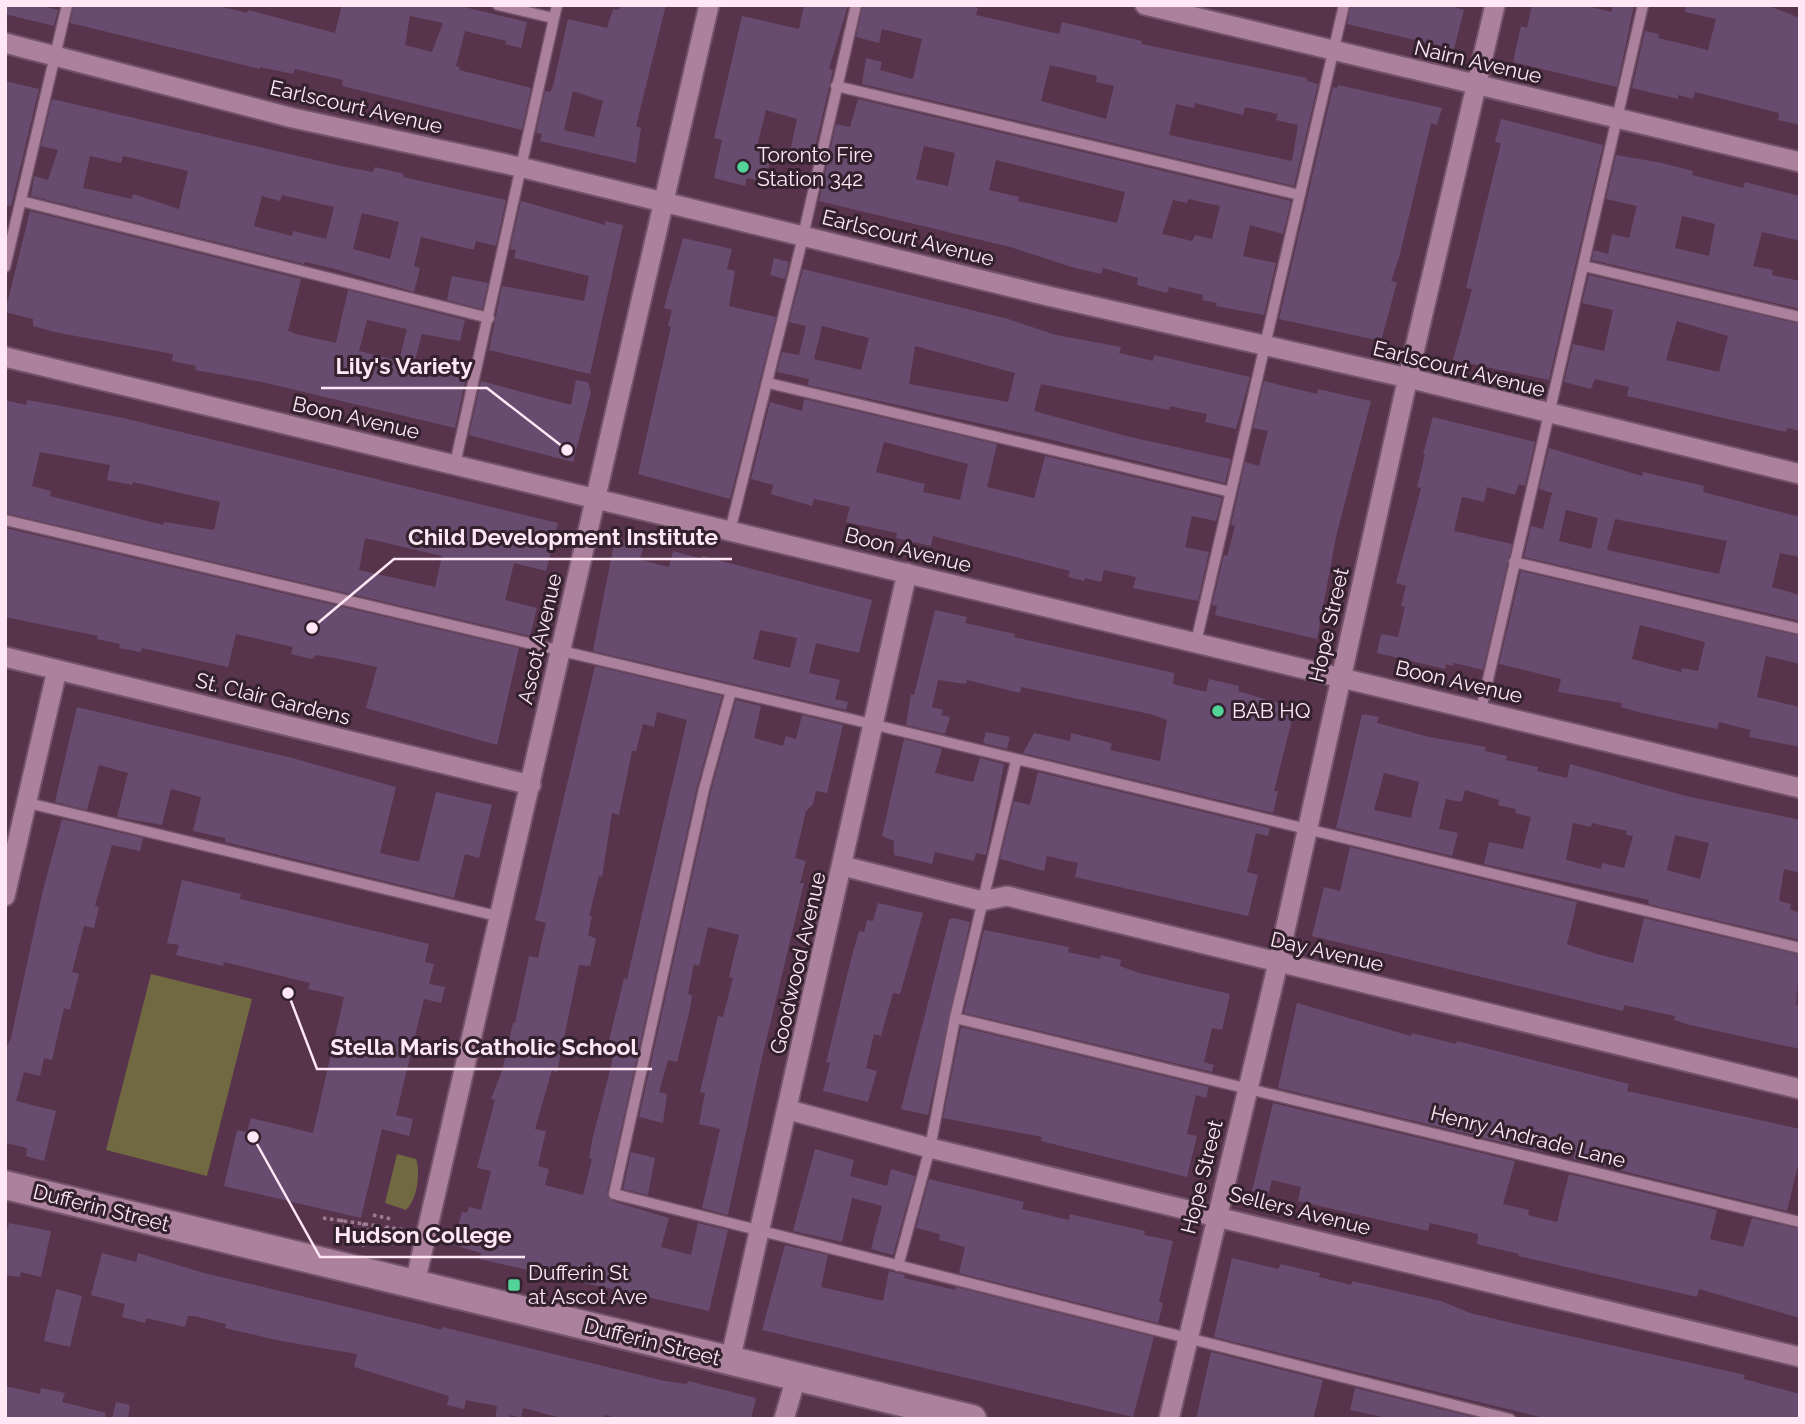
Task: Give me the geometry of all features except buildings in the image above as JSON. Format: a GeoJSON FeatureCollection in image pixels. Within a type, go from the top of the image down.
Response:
{"type":"FeatureCollection","features":[{"type":"Feature","properties":{"kind":"main road","name":"Dufferin Street"},"geometry":{"type":"LineString","coordinates":[[5,1185],[972,1419]]}},
{"type":"Feature","properties":{"kind":"street","name":"Ascot Avenue"},"geometry":{"type":"LineString","coordinates":[[415,1283],[497,916],[531,785],[709,5]]}},
{"type":"Feature","properties":{"kind":"street","name":"Nairn Avenue"},"geometry":{"type":"LineString","coordinates":[[1145,5],[1800,162]]}},
{"type":"Feature","properties":{"kind":"street","name":"Hope Street"},"geometry":{"type":"LineString","coordinates":[[1169,1419],[1185,1339],[1248,1089],[1495,5]]}},
{"type":"Feature","properties":{"kind":"street","name":"Earlscourt Avenue"},"geometry":{"type":"LineString","coordinates":[[5,43],[56,54],[293,118],[520,167],[1800,474]]}},
{"type":"Feature","properties":{"kind":"street","name":"Boon Avenue"},"geometry":{"type":"LineString","coordinates":[[5,357],[1800,788]]}},
{"type":"Feature","properties":{"kind":"street","name":"Goodwood Avenue"},"geometry":{"type":"LineString","coordinates":[[730,1362],[844,866],[872,724],[907,573]]}},
{"type":"Feature","properties":{"kind":"street","name":"St. Clair Gardens"},"geometry":{"type":"LineString","coordinates":[[5,657],[531,785]]}},
{"type":"Feature","properties":{"kind":"street"},"geometry":{"type":"LineString","coordinates":[[5,896],[57,670]]}},
{"type":"Feature","properties":{"kind":"street","name":"Day Avenue"},"geometry":{"type":"LineString","coordinates":[[844,866],[982,901],[1007,897],[1800,1089]]}},
{"type":"Feature","properties":{"kind":"street","name":"Sellers Avenue"},"geometry":{"type":"LineString","coordinates":[[789,1110],[930,1148],[1217,1214],[1800,1357]]}},
{"type":"Feature","properties":{"kind":"street"},"geometry":{"type":"LineString","coordinates":[[784,1419],[796,1378]]}},
{"type":"Feature","properties":{"kind":"lane"},"geometry":{"type":"LineString","coordinates":[[5,267],[67,5]]}},
{"type":"Feature","properties":{"kind":"lane"},"geometry":{"type":"LineString","coordinates":[[498,5],[553,18]]}},
{"type":"Feature","properties":{"kind":"lane"},"geometry":{"type":"LineString","coordinates":[[455,464],[556,5]]}},
{"type":"Feature","properties":{"kind":"lane"},"geometry":{"type":"LineString","coordinates":[[730,531],[768,383],[856,5]]}},
{"type":"Feature","properties":{"kind":"lane"},"geometry":{"type":"LineString","coordinates":[[1196,642],[1344,5]]}},
{"type":"Feature","properties":{"kind":"lane"},"geometry":{"type":"LineString","coordinates":[[1481,710],[1643,5]]}},
{"type":"Feature","properties":{"kind":"lane"},"geometry":{"type":"LineString","coordinates":[[836,86],[1300,195]]}},
{"type":"Feature","properties":{"kind":"lane"},"geometry":{"type":"LineString","coordinates":[[21,201],[489,318]]}},
{"type":"Feature","properties":{"kind":"lane"},"geometry":{"type":"LineString","coordinates":[[1584,266],[1800,317]]}},
{"type":"Feature","properties":{"kind":"lane"},"geometry":{"type":"LineString","coordinates":[[768,383],[1231,492]]}},
{"type":"Feature","properties":{"kind":"lane"},"geometry":{"type":"LineString","coordinates":[[5,520],[872,724],[1016,761],[1800,948]]}},
{"type":"Feature","properties":{"kind":"lane"},"geometry":{"type":"LineString","coordinates":[[1514,562],[1800,629]]}},
{"type":"Feature","properties":{"kind":"lane"},"geometry":{"type":"LineString","coordinates":[[731,691],[704,789],[614,1194],[1510,1419]]}},
{"type":"Feature","properties":{"kind":"lane"},"geometry":{"type":"LineString","coordinates":[[898,1266],[930,1148],[955,1017],[1016,761]]}},
{"type":"Feature","properties":{"kind":"lane"},"geometry":{"type":"LineString","coordinates":[[28,803],[497,916]]}},
{"type":"Feature","properties":{"kind":"lane","name":"Henry Andrade Lane"},"geometry":{"type":"LineString","coordinates":[[955,1017],[1800,1222]]}},
{"type":"Feature","properties":{"kind":"path"},"geometry":{"type":"LineString","coordinates":[[373,1215],[390,1219]]}},
{"type":"Feature","properties":{"kind":"path"},"geometry":{"type":"LineString","coordinates":[[323,1218],[414,1232]]}},
{"type":"Feature","properties":{"kind":"path"},"geometry":{"type":"LineString","coordinates":[[341,1219],[353,1244]]}},
{"type":"Feature","properties":{"kind":"path"},"geometry":{"type":"LineString","coordinates":[[363,1223],[373,1238]]}},
{"type":"Feature","properties":{"kind":"path"},"geometry":{"type":"LineString","coordinates":[[362,1246],[388,1227]]}},
{"type":"Feature","properties":{"kind":"shaded area"},"geometry":{"type":"Polygon","coordinates":[[[151,974],[252,999],[207,1176],[106,1150],[151,974]]]}},
{"type":"Feature","properties":{"kind":"shaded area"},"geometry":{"type":"Polygon","coordinates":[[[397,1154],[416,1159],[417,1165],[415,1193],[406,1210],[385,1203],[397,1154]]]}},
{"type":"Feature","properties":{"kind":"place","name":"Toronto Fire Station 342"},"geometry":{"type":"Point","coordinates":[743,167]}},
{"type":"Feature","properties":{"kind":"place","name":"Lily's Variety"},"geometry":{"type":"Point","coordinates":[567,450]}},
{"type":"Feature","properties":{"kind":"place","name":"Child Development Institute"},"geometry":{"type":"Point","coordinates":[312,628]}},
{"type":"Feature","properties":{"kind":"place","name":"BAB HQ"},"geometry":{"type":"Point","coordinates":[1218,711]}},
{"type":"Feature","properties":{"kind":"place","name":"Stella Maris Catholic School"},"geometry":{"type":"Point","coordinates":[288,993]}},
{"type":"Feature","properties":{"kind":"place","name":"Hudson College"},"geometry":{"type":"Point","coordinates":[253,1137]}},
{"type":"Feature","properties":{"kind":"place","name":"Dufferin St at Ascot Ave"},"geometry":{"type":"Point","coordinates":[514,1285]}}]}
